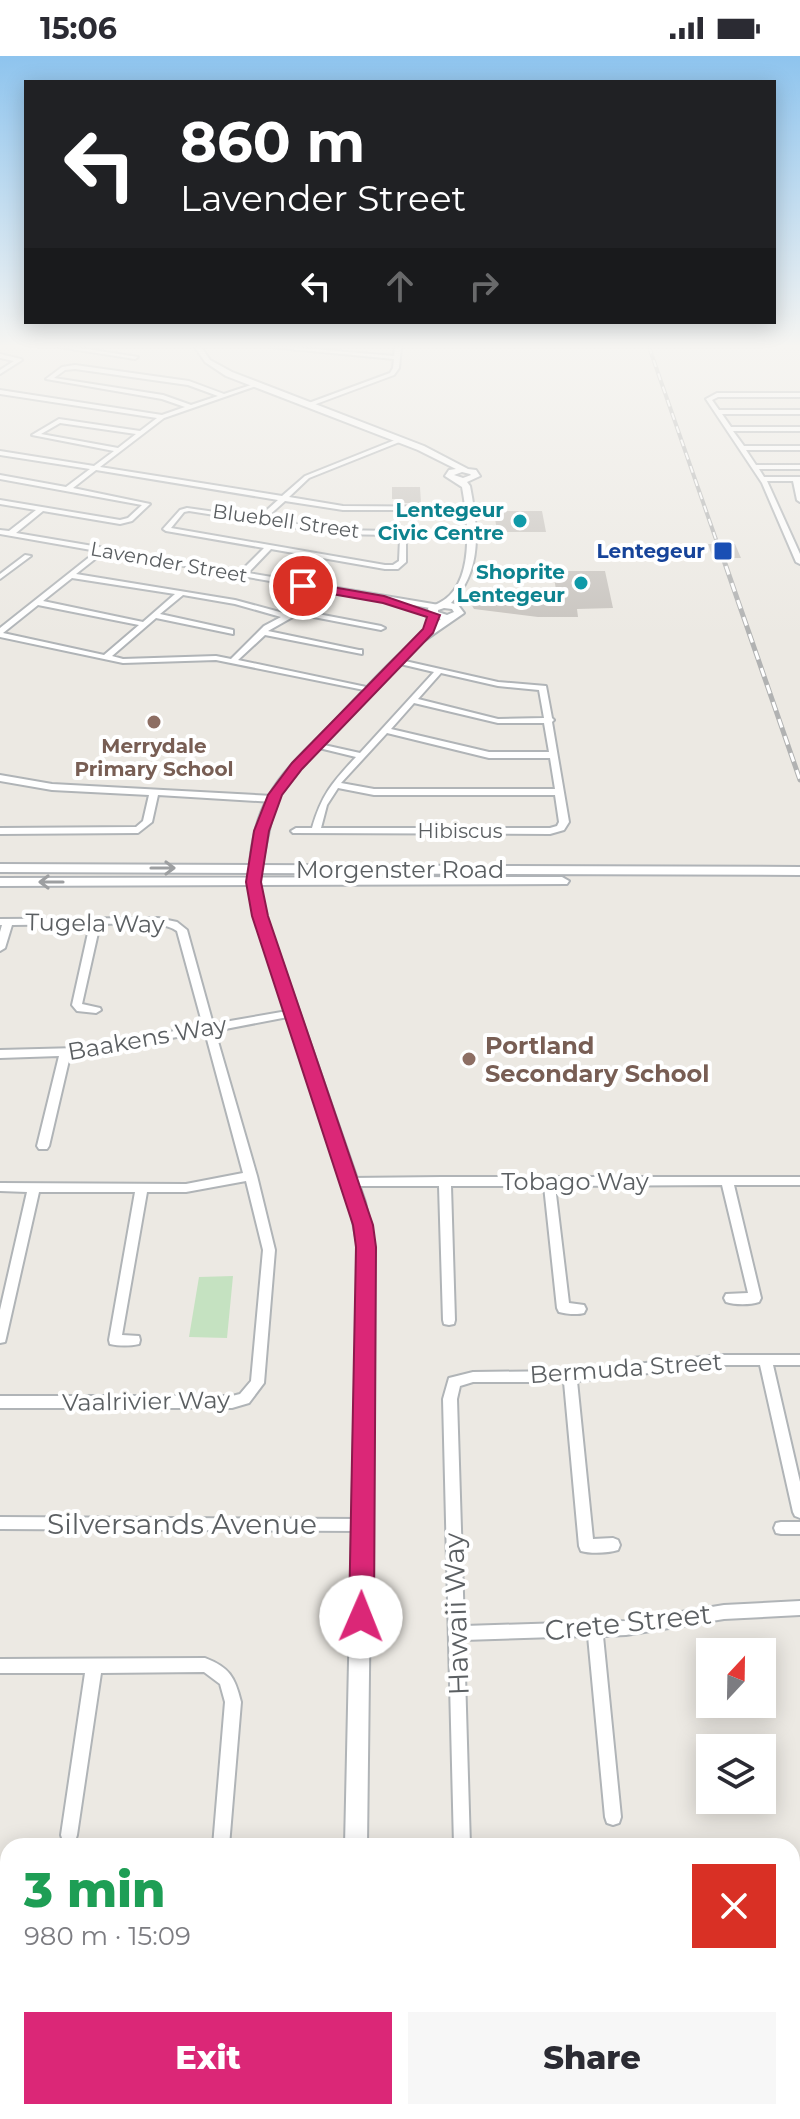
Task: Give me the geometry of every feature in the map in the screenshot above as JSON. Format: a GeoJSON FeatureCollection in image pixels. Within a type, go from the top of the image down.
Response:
{"type":"FeatureCollection","features":[{"type":"Feature","properties":{"kind":"main road","name":"Morgenster Road"},"geometry":{"type":"LineString","coordinates":[[0,868],[254,875],[800,880]]}},
{"type":"Feature","properties":{"kind":"main road","name":"Morgenster Road"},"geometry":{"type":"LineString","coordinates":[[0,882],[254,875],[800,871]]}},
{"type":"Feature","properties":{"kind":"street"},"geometry":{"type":"LineString","coordinates":[[79,443],[119,450]]}},
{"type":"Feature","properties":{"kind":"street"},"geometry":{"type":"LineString","coordinates":[[69,488],[128,443]]}},
{"type":"Feature","properties":{"kind":"street"},"geometry":{"type":"LineString","coordinates":[[260,520],[307,477],[392,443]]}},
{"type":"Feature","properties":{"kind":"street"},"geometry":{"type":"LineString","coordinates":[[408,443],[475,473],[477,576],[455,607],[436,610]]}},
{"type":"Feature","properties":{"kind":"street"},"geometry":{"type":"LineString","coordinates":[[738,443],[764,481],[800,562]]}},
{"type":"Feature","properties":{"kind":"street"},"geometry":{"type":"LineString","coordinates":[[741,448],[800,448]]}},
{"type":"Feature","properties":{"kind":"street"},"geometry":{"type":"LineString","coordinates":[[0,453],[343,508],[470,508]]}},
{"type":"Feature","properties":{"kind":"street"},"geometry":{"type":"LineString","coordinates":[[429,630],[436,610],[465,581],[477,548],[466,486],[450,478],[440,457]]}},
{"type":"Feature","properties":{"kind":"street"},"geometry":{"type":"LineString","coordinates":[[754,467],[800,467]]}},
{"type":"Feature","properties":{"kind":"street"},"geometry":{"type":"LineString","coordinates":[[449,473],[465,470]]}},
{"type":"Feature","properties":{"kind":"street"},"geometry":{"type":"LineString","coordinates":[[0,477],[147,504],[130,520],[120,522],[0,502]]}},
{"type":"Feature","properties":{"kind":"street"},"geometry":{"type":"LineString","coordinates":[[460,481],[473,479]]}},
{"type":"Feature","properties":{"kind":"street"},"geometry":{"type":"LineString","coordinates":[[764,481],[799,481],[796,488],[799,497]]}},
{"type":"Feature","properties":{"kind":"street"},"geometry":{"type":"LineString","coordinates":[[10,534],[41,509]]}},
{"type":"Feature","properties":{"kind":"street","name":"Bluebell Street"},"geometry":{"type":"LineString","coordinates":[[189,509],[260,520],[335,532],[394,533],[403,538],[403,560],[398,566],[385,567],[174,532],[166,528],[189,509]]}},
{"type":"Feature","properties":{"kind":"street","name":"Lavender Street"},"geometry":{"type":"LineString","coordinates":[[0,532],[436,610]]}},
{"type":"Feature","properties":{"kind":"street"},"geometry":{"type":"LineString","coordinates":[[790,540],[800,540]]}},
{"type":"Feature","properties":{"kind":"street","name":"Bluebell Street"},"geometry":{"type":"LineString","coordinates":[[242,575],[268,548]]}},
{"type":"Feature","properties":{"kind":"street"},"geometry":{"type":"LineString","coordinates":[[0,634],[102,550]]}},
{"type":"Feature","properties":{"kind":"street"},"geometry":{"type":"LineString","coordinates":[[0,577],[27,556]]}},
{"type":"Feature","properties":{"kind":"street"},"geometry":{"type":"LineString","coordinates":[[0,564],[14,566]]}},
{"type":"Feature","properties":{"kind":"street"},"geometry":{"type":"LineString","coordinates":[[70,575],[135,589],[181,593],[288,617]]}},
{"type":"Feature","properties":{"kind":"street"},"geometry":{"type":"LineString","coordinates":[[233,661],[263,632],[297,612],[320,589]]}},
{"type":"Feature","properties":{"kind":"street"},"geometry":{"type":"LineString","coordinates":[[105,658],[181,593]]}},
{"type":"Feature","properties":{"kind":"street"},"geometry":{"type":"LineString","coordinates":[[36,602],[143,624]]}},
{"type":"Feature","properties":{"kind":"street"},"geometry":{"type":"LineString","coordinates":[[356,1838],[364,1525],[366,1247],[350,1182],[260,916],[254,875],[262,831],[273,799],[289,775],[429,630],[459,613],[455,607]]}},
{"type":"Feature","properties":{"kind":"street"},"geometry":{"type":"LineString","coordinates":[[436,610],[448,618]]}},
{"type":"Feature","properties":{"kind":"street"},"geometry":{"type":"LineString","coordinates":[[297,612],[381,628]]}},
{"type":"Feature","properties":{"kind":"street"},"geometry":{"type":"LineString","coordinates":[[157,616],[230,632]]}},
{"type":"Feature","properties":{"kind":"street"},"geometry":{"type":"LineString","coordinates":[[263,632],[359,652]]}},
{"type":"Feature","properties":{"kind":"street"},"geometry":{"type":"LineString","coordinates":[[0,634],[130,662],[197,657],[233,661],[371,690]]}},
{"type":"Feature","properties":{"kind":"street","name":"Hibiscus"},"geometry":{"type":"LineString","coordinates":[[316,831],[550,831],[561,828],[564,822],[543,688],[498,684],[399,661]]}},
{"type":"Feature","properties":{"kind":"street"},"geometry":{"type":"LineString","coordinates":[[296,831],[316,831],[323,805],[335,785],[439,671]]}},
{"type":"Feature","properties":{"kind":"street"},"geometry":{"type":"LineString","coordinates":[[412,700],[498,721],[550,720]]}},
{"type":"Feature","properties":{"kind":"street"},"geometry":{"type":"LineString","coordinates":[[385,730],[489,755],[554,755]]}},
{"type":"Feature","properties":{"kind":"street"},"geometry":{"type":"LineString","coordinates":[[318,745],[361,756]]}},
{"type":"Feature","properties":{"kind":"street"},"geometry":{"type":"LineString","coordinates":[[0,778],[37,786],[273,799]]}},
{"type":"Feature","properties":{"kind":"street"},"geometry":{"type":"LineString","coordinates":[[335,785],[374,792],[559,792]]}},
{"type":"Feature","properties":{"kind":"street"},"geometry":{"type":"LineString","coordinates":[[0,831],[138,830],[147,822],[154,792]]}},
{"type":"Feature","properties":{"kind":"street"},"geometry":{"type":"LineString","coordinates":[[96,921],[77,1005],[81,1009],[96,1010]]}},
{"type":"Feature","properties":{"kind":"street"},"geometry":{"type":"LineString","coordinates":[[0,948],[4,922]]}},
{"type":"Feature","properties":{"kind":"street","name":"Tugela Way"},"geometry":{"type":"LineString","coordinates":[[4,922],[164,922],[181,928],[210,1028]]}},
{"type":"Feature","properties":{"kind":"street","name":"Baakens Way"},"geometry":{"type":"LineString","coordinates":[[0,1054],[65,1053],[293,1013]]}},
{"type":"Feature","properties":{"kind":"street","name":"Vaalrivier Way"},"geometry":{"type":"LineString","coordinates":[[0,1402],[232,1402],[244,1399],[254,1391],[269,1250],[210,1028]]}},
{"type":"Feature","properties":{"kind":"street"},"geometry":{"type":"LineString","coordinates":[[43,1146],[65,1053]]}},
{"type":"Feature","properties":{"kind":"street"},"geometry":{"type":"LineString","coordinates":[[0,1187],[200,1187],[251,1176]]}},
{"type":"Feature","properties":{"kind":"street"},"geometry":{"type":"LineString","coordinates":[[445,1181],[449,1320]]}},
{"type":"Feature","properties":{"kind":"street"},"geometry":{"type":"LineString","coordinates":[[549,1181],[563,1308],[580,1309]]}},
{"type":"Feature","properties":{"kind":"street"},"geometry":{"type":"LineString","coordinates":[[727,1181],[755,1298],[730,1298]]}},
{"type":"Feature","properties":{"kind":"street","name":"Tobago Way"},"geometry":{"type":"LineString","coordinates":[[350,1182],[800,1181]]}},
{"type":"Feature","properties":{"kind":"street"},"geometry":{"type":"LineString","coordinates":[[0,1338],[34,1188]]}},
{"type":"Feature","properties":{"kind":"street"},"geometry":{"type":"LineString","coordinates":[[134,1340],[115,1340],[142,1188]]}},
{"type":"Feature","properties":{"kind":"street","name":"Bermuda Street"},"geometry":{"type":"LineString","coordinates":[[454,1382],[473,1377],[570,1376],[721,1360],[800,1360]]}},
{"type":"Feature","properties":{"kind":"street"},"geometry":{"type":"LineString","coordinates":[[765,1360],[800,1512]]}},
{"type":"Feature","properties":{"kind":"street"},"geometry":{"type":"LineString","coordinates":[[570,1376],[586,1546],[613,1545]]}},
{"type":"Feature","properties":{"kind":"street","name":"Hawaii Way"},"geometry":{"type":"LineString","coordinates":[[454,1382],[450,1399],[462,1838]]}},
{"type":"Feature","properties":{"kind":"street","name":"Silversands Avenue"},"geometry":{"type":"LineString","coordinates":[[0,1523],[364,1525]]}},
{"type":"Feature","properties":{"kind":"street"},"geometry":{"type":"LineString","coordinates":[[781,1528],[800,1528]]}},
{"type":"Feature","properties":{"kind":"street","name":"Crete Street"},"geometry":{"type":"LineString","coordinates":[[456,1633],[626,1628],[724,1612],[800,1608]]}},
{"type":"Feature","properties":{"kind":"street"},"geometry":{"type":"LineString","coordinates":[[595,1629],[613,1817]]}},
{"type":"Feature","properties":{"kind":"street"},"geometry":{"type":"LineString","coordinates":[[0,1666],[205,1665],[225,1676],[233,1702],[222,1838]]}},
{"type":"Feature","properties":{"kind":"street"},"geometry":{"type":"LineString","coordinates":[[69,1835],[94,1666]]}},
{"type":"Feature","properties":{"kind":"green space"},"geometry":{"type":"Polygon","coordinates":[[[233,1276],[227,1338],[189,1337],[199,1277],[233,1276]]]}},
{"type":"Feature","properties":{"kind":"building"},"geometry":{"type":"Polygon","coordinates":[[[392,487],[420,487],[421,503],[402,503],[402,499],[392,499],[392,487]]]}},
{"type":"Feature","properties":{"kind":"building","name":"Lentegeur Civic Centre"},"geometry":{"type":"Polygon","coordinates":[[[494,511],[542,511],[546,532],[497,532],[494,511]]]}},
{"type":"Feature","properties":{"kind":"building"},"geometry":{"type":"Polygon","coordinates":[[[708,544],[735,544],[741,558],[713,558],[708,544]]]}},
{"type":"Feature","properties":{"kind":"building","name":"Shoprite Lentegeur"},"geometry":{"type":"Polygon","coordinates":[[[553,571],[605,571],[613,608],[577,609],[578,617],[538,617],[474,609],[471,604],[477,597],[557,596],[553,571]]]}},
{"type":"Feature","properties":{"kind":"railway"},"geometry":{"type":"LineString","coordinates":[[683,443],[720,551]]}},
{"type":"Feature","properties":{"kind":"railway"},"geometry":{"type":"LineString","coordinates":[[720,549],[800,780]]}},
{"type":"Feature","properties":{"kind":"place","name":"Lentegeur Civic Centre"},"geometry":{"type":"Point","coordinates":[520,521]}},
{"type":"Feature","properties":{"kind":"place","name":"Lentegeur"},"geometry":{"type":"Point","coordinates":[723,551]}},
{"type":"Feature","properties":{"kind":"place","name":"Shoprite Lentegeur"},"geometry":{"type":"Point","coordinates":[581,583]}},
{"type":"Feature","properties":{"kind":"place","name":"Merrydale Primary School"},"geometry":{"type":"Point","coordinates":[154,722]}},
{"type":"Feature","properties":{"kind":"place","name":"Portland Secondary School"},"geometry":{"type":"Point","coordinates":[469,1059]}},
{"type":"Feature","properties":{"kind":"route"},"geometry":{"type":"LineString","coordinates":[[303,586],[384,600],[434,615],[429,630],[297,766],[275,795],[262,831],[253,882],[260,916],[363,1225],[366,1247],[361,1617]]}}]}
